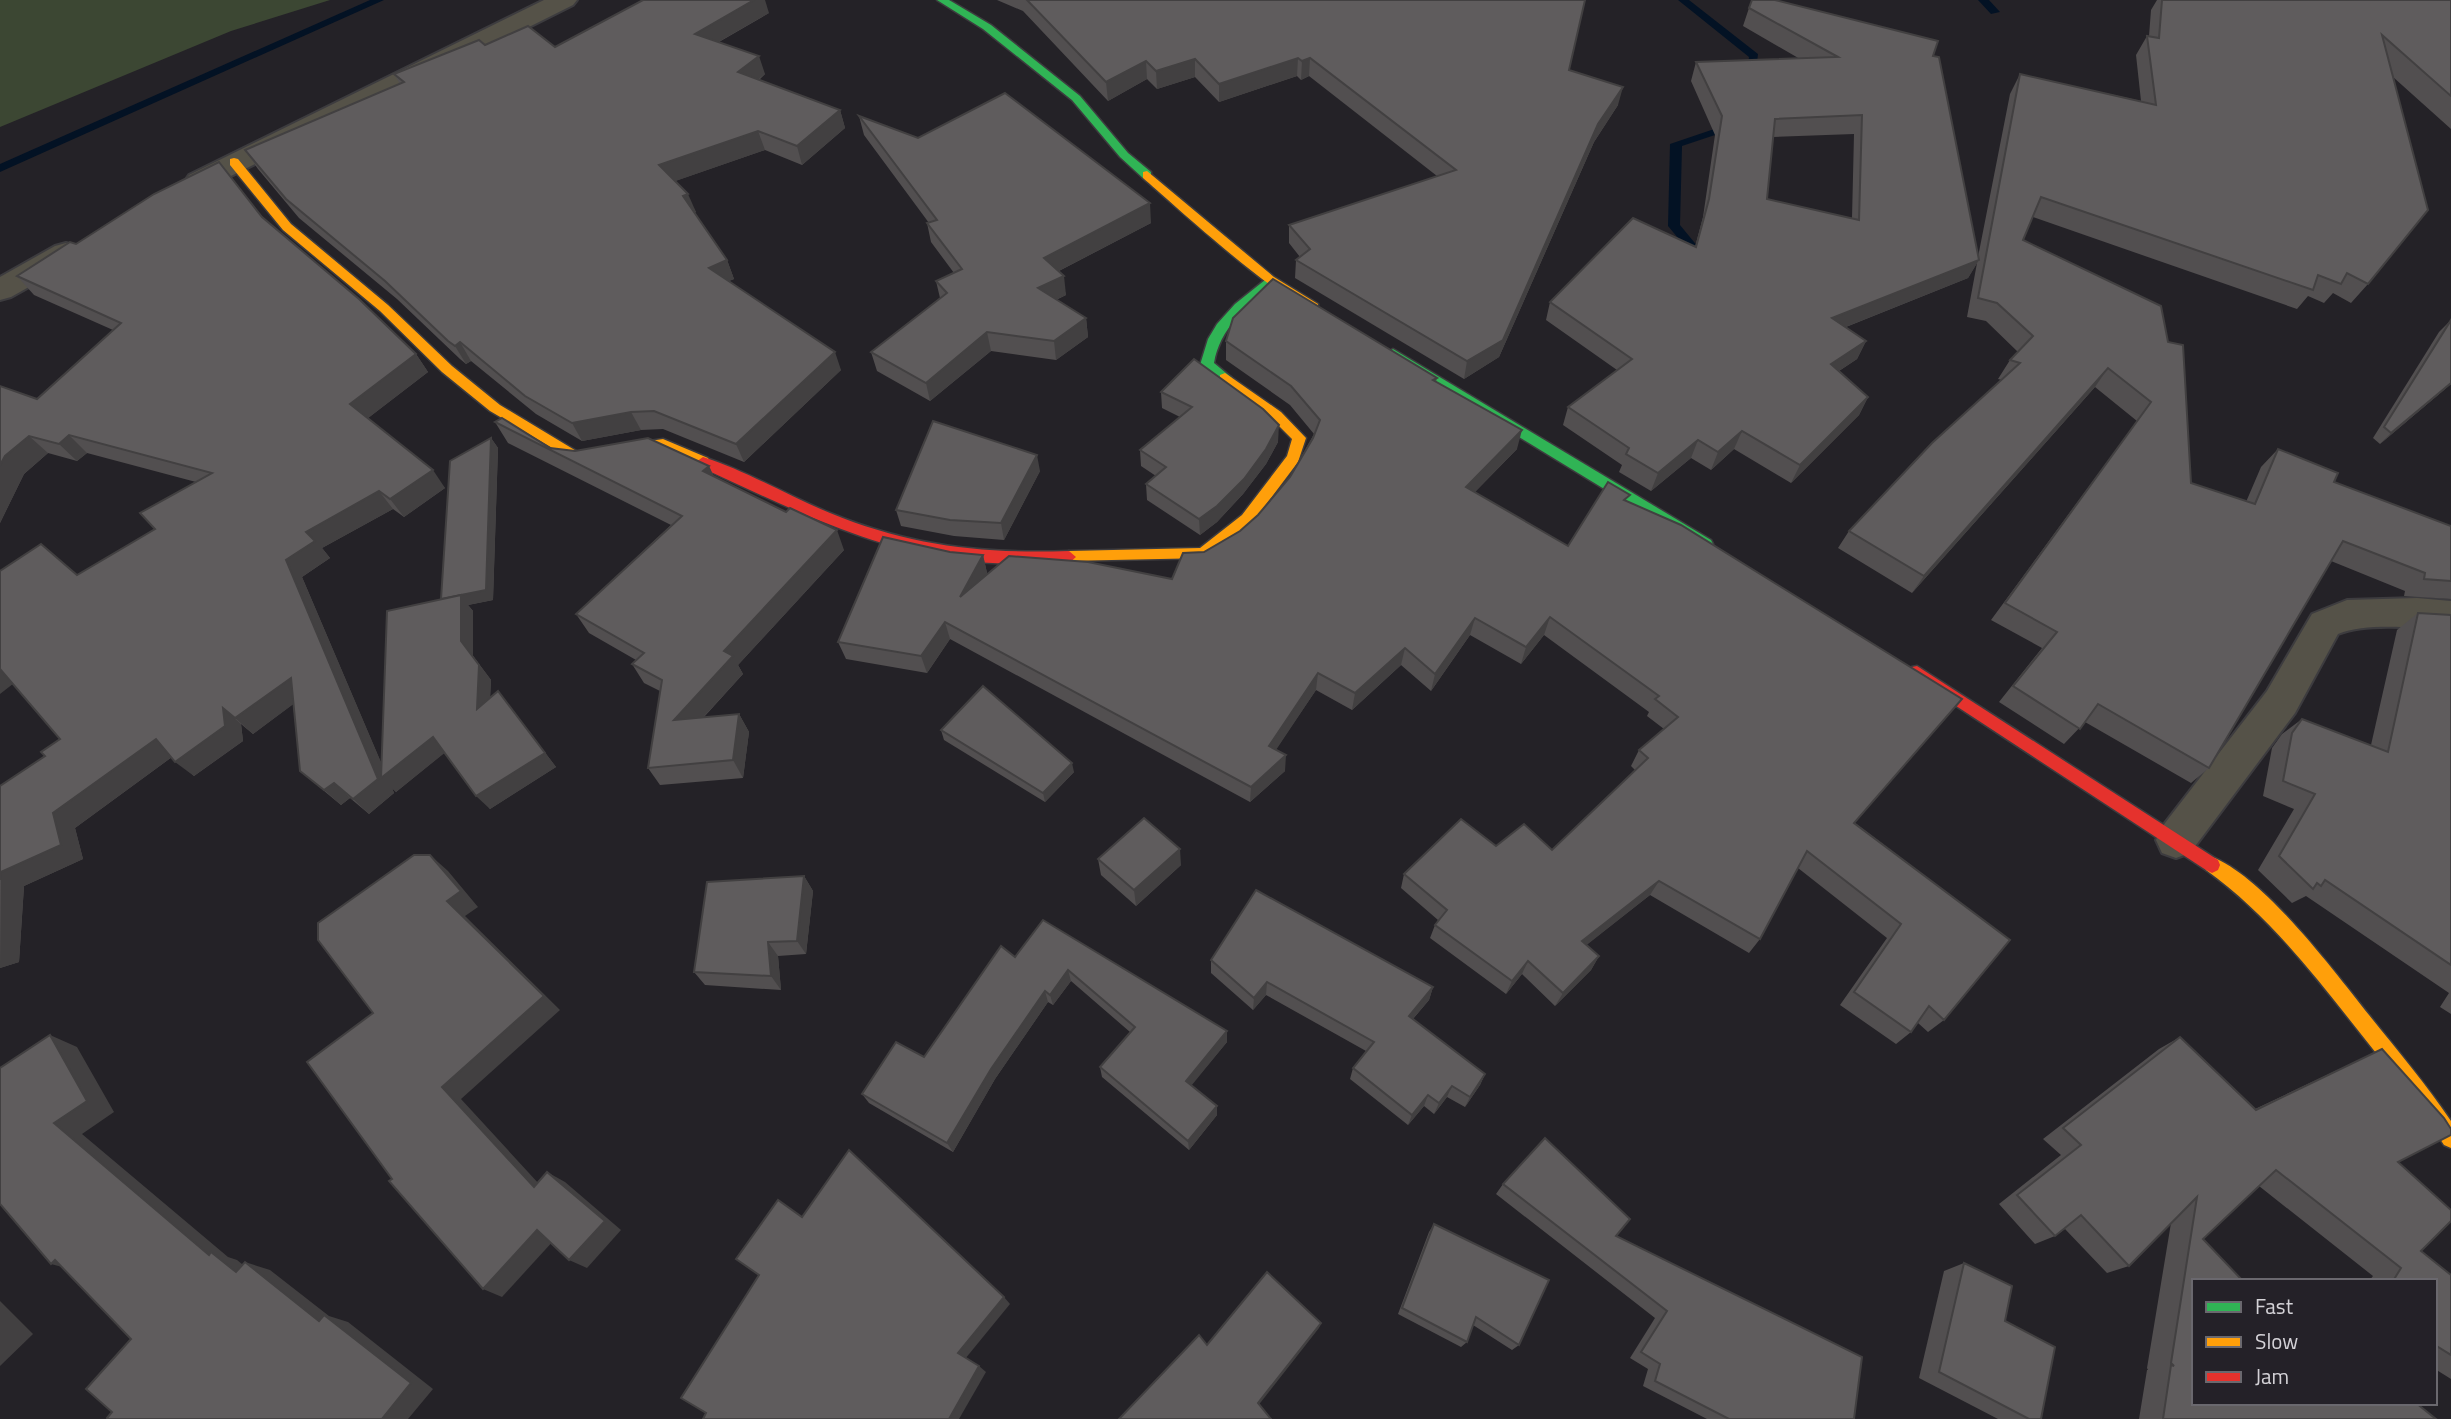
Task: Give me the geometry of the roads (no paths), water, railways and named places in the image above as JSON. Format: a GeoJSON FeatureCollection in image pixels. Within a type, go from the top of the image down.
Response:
{"type":"FeatureCollection","features":[{"type":"Feature","properties":{"kind":"street"},"geometry":{"type":"LineString","coordinates":[[173,195],[234,162],[564,0]]}},
{"type":"Feature","properties":{"kind":"street"},"geometry":{"type":"LineString","coordinates":[[942,0],[987,27],[1076,98],[1124,155],[1270,280],[1328,315]]}},
{"type":"Feature","properties":{"kind":"street"},"geometry":{"type":"LineString","coordinates":[[234,162],[287,227],[384,307],[447,369],[495,408],[576,457],[589,457],[648,443],[663,444],[836,522],[902,543],[956,554],[1008,558],[1203,554],[1247,519],[1293,458],[1299,438],[1276,415],[1207,365],[1206,355],[1216,331],[1270,280]]}},
{"type":"Feature","properties":{"kind":"street"},"geometry":{"type":"LineString","coordinates":[[0,290],[88,241]]}},
{"type":"Feature","properties":{"kind":"street"},"geometry":{"type":"LineString","coordinates":[[1374,343],[1722,554]]}},
{"type":"Feature","properties":{"kind":"street"},"geometry":{"type":"LineString","coordinates":[[2176,840],[2281,702],[2325,624],[2347,615],[2417,613],[2451,616]]}},
{"type":"Feature","properties":{"kind":"street"},"geometry":{"type":"LineString","coordinates":[[1908,666],[2238,882],[2303,946],[2431,1107],[2451,1138]]}},
{"type":"Feature","properties":{"kind":"waterway"},"geometry":{"type":"LineString","coordinates":[[0,168],[379,0]]}},
{"type":"Feature","properties":{"kind":"waterway"},"geometry":{"type":"LineString","coordinates":[[1683,0],[1754,56],[1751,79]]}},
{"type":"Feature","properties":{"kind":"waterway"},"geometry":{"type":"LineString","coordinates":[[1983,0],[1995,12]]}},
{"type":"Feature","properties":{"kind":"waterway"},"geometry":{"type":"LineString","coordinates":[[1702,259],[1674,226],[1676,144],[1732,126]]}}]}
